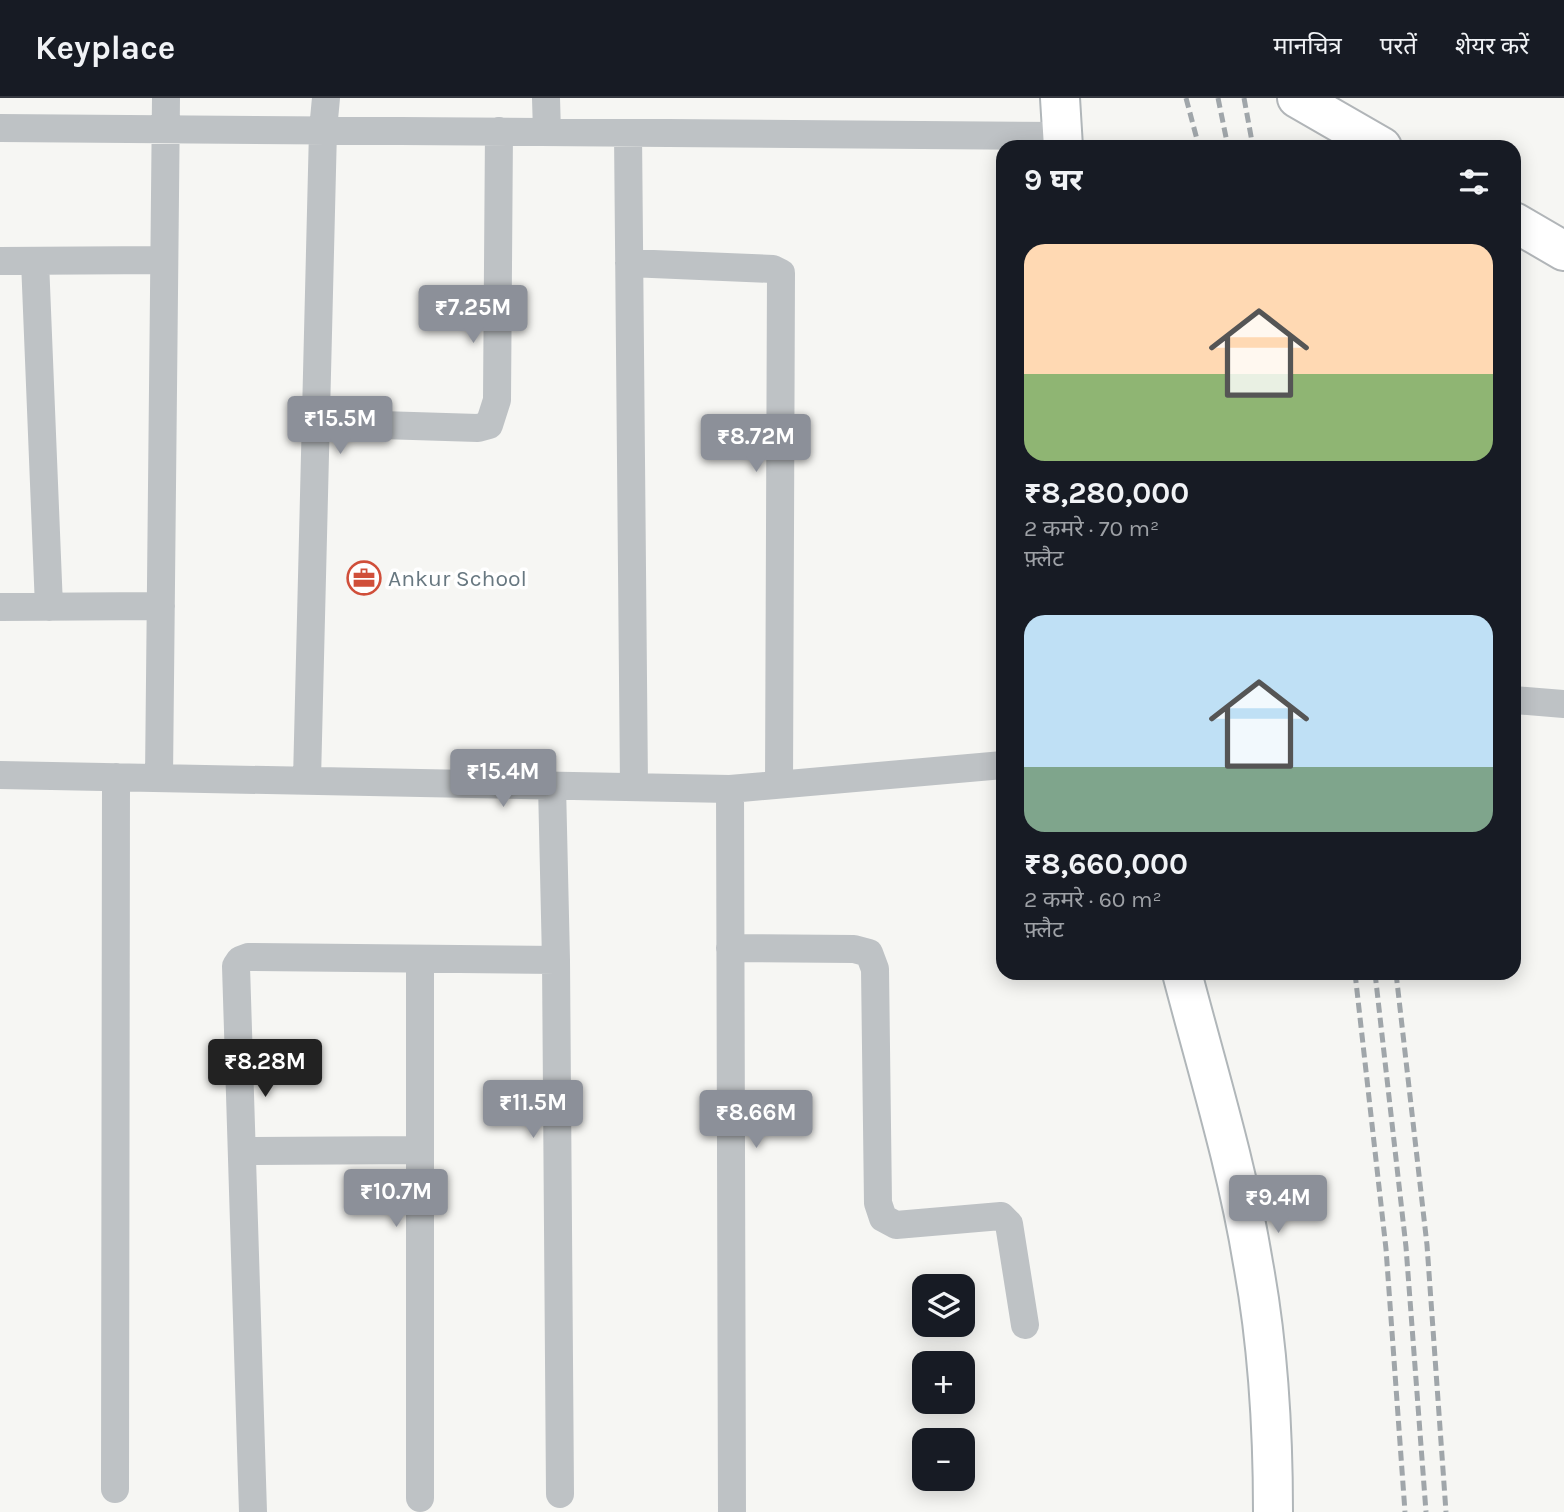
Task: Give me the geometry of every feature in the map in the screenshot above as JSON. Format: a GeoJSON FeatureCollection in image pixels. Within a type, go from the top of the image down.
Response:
{"type":"FeatureCollection","features":[{"type":"Feature","properties":{"kind":"main road"},"geometry":{"type":"LineString","coordinates":[[1060,98],[1062,140]]}},
{"type":"Feature","properties":{"kind":"main road"},"geometry":{"type":"LineString","coordinates":[[1297,98],[1370,140]]}},
{"type":"Feature","properties":{"kind":"main road"},"geometry":{"type":"LineString","coordinates":[[1521,226],[1564,251]]}},
{"type":"Feature","properties":{"kind":"main road"},"geometry":{"type":"LineString","coordinates":[[1184,980],[1220,1117],[1254,1263],[1267,1384],[1273,1512]]}},
{"type":"Feature","properties":{"kind":"street"},"geometry":{"type":"LineString","coordinates":[[159,778],[166,98]]}},
{"type":"Feature","properties":{"kind":"street"},"geometry":{"type":"LineString","coordinates":[[307,780],[323,130],[326,98]]}},
{"type":"Feature","properties":{"kind":"street"},"geometry":{"type":"LineString","coordinates":[[546,98],[547,132]]}},
{"type":"Feature","properties":{"kind":"street"},"geometry":{"type":"LineString","coordinates":[[0,128],[628,132],[996,140]]}},
{"type":"Feature","properties":{"kind":"street"},"geometry":{"type":"LineString","coordinates":[[316,423],[478,428],[489,425],[497,400],[499,131]]}},
{"type":"Feature","properties":{"kind":"street"},"geometry":{"type":"LineString","coordinates":[[628,132],[634,787]]}},
{"type":"Feature","properties":{"kind":"street"},"geometry":{"type":"LineString","coordinates":[[0,261],[164,260]]}},
{"type":"Feature","properties":{"kind":"street"},"geometry":{"type":"LineString","coordinates":[[35,261],[49,607]]}},
{"type":"Feature","properties":{"kind":"street"},"geometry":{"type":"LineString","coordinates":[[629,263],[773,269],[781,273],[779,784]]}},
{"type":"Feature","properties":{"kind":"street"},"geometry":{"type":"LineString","coordinates":[[0,607],[161,606]]}},
{"type":"Feature","properties":{"kind":"street"},"geometry":{"type":"LineString","coordinates":[[1521,701],[1564,704]]}},
{"type":"Feature","properties":{"kind":"street"},"geometry":{"type":"LineString","coordinates":[[0,775],[730,789],[996,766]]}},
{"type":"Feature","properties":{"kind":"street"},"geometry":{"type":"LineString","coordinates":[[115,1489],[116,777]]}},
{"type":"Feature","properties":{"kind":"street"},"geometry":{"type":"LineString","coordinates":[[552,785],[560,1494]]}},
{"type":"Feature","properties":{"kind":"street"},"geometry":{"type":"LineString","coordinates":[[730,789],[732,1512]]}},
{"type":"Feature","properties":{"kind":"street"},"geometry":{"type":"LineString","coordinates":[[730,948],[854,949],[869,953],[875,970],[878,1203],[883,1218],[896,1225],[1002,1216],[1009,1224],[1025,1325]]}},
{"type":"Feature","properties":{"kind":"street"},"geometry":{"type":"LineString","coordinates":[[253,1512],[236,966],[240,960],[248,957],[556,960]]}},
{"type":"Feature","properties":{"kind":"street"},"geometry":{"type":"LineString","coordinates":[[420,959],[420,1498]]}},
{"type":"Feature","properties":{"kind":"street"},"geometry":{"type":"LineString","coordinates":[[242,1151],[420,1150]]}},
{"type":"Feature","properties":{"kind":"railway"},"geometry":{"type":"LineString","coordinates":[[1186,98],[1197,140]]}},
{"type":"Feature","properties":{"kind":"railway"},"geometry":{"type":"LineString","coordinates":[[1218,98],[1227,140]]}},
{"type":"Feature","properties":{"kind":"railway"},"geometry":{"type":"LineString","coordinates":[[1244,98],[1252,140]]}},
{"type":"Feature","properties":{"kind":"railway"},"geometry":{"type":"LineString","coordinates":[[1356,980],[1386,1249],[1405,1512]]}},
{"type":"Feature","properties":{"kind":"railway"},"geometry":{"type":"LineString","coordinates":[[1376,980],[1406,1247],[1426,1512]]}},
{"type":"Feature","properties":{"kind":"railway"},"geometry":{"type":"LineString","coordinates":[[1397,980],[1427,1245],[1446,1512]]}},
{"type":"Feature","properties":{"kind":"place","name":"Ankur School"},"geometry":{"type":"Point","coordinates":[364,578]}}]}
